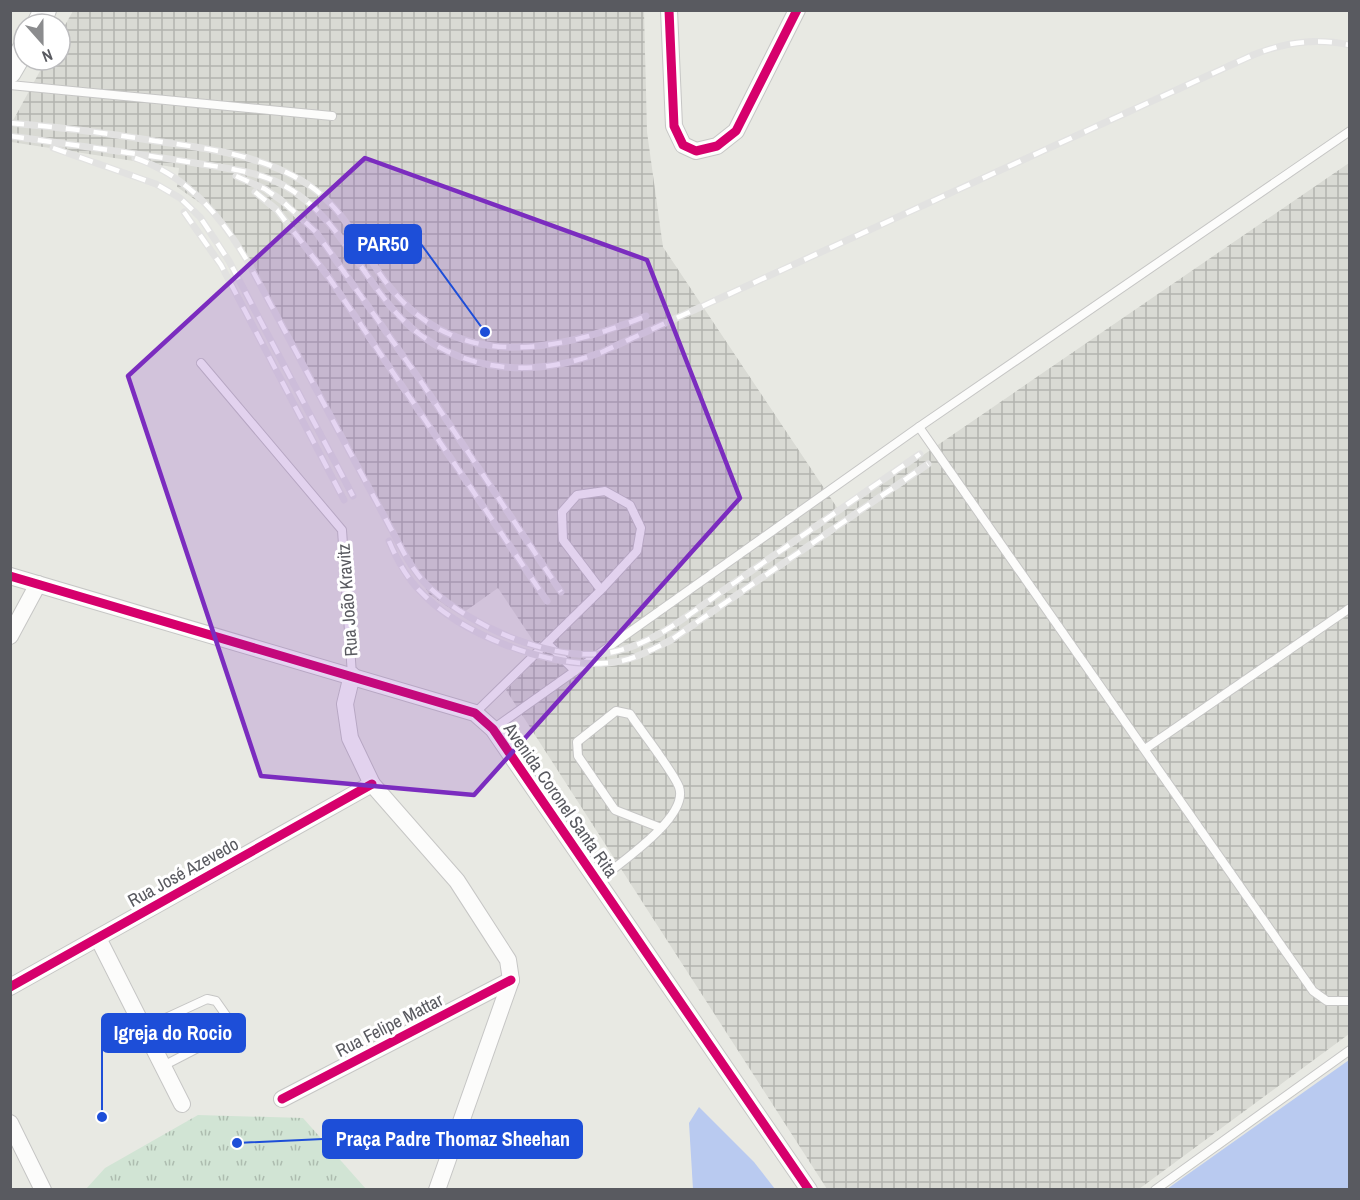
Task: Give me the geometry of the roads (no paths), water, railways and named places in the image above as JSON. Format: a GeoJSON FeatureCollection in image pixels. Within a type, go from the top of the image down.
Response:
{"type":"FeatureCollection","features":[{"type":"Feature","properties":{"kind":"street"},"geometry":{"type":"LineString","coordinates":[[669,10],[674,126],[683,145],[696,151],[717,146],[736,131],[797,10]]}},
{"type":"Feature","properties":{"kind":"street","name":"Avenida Coronel Santa Rita"},"geometry":{"type":"LineString","coordinates":[[10,576],[476,713],[493,729],[809,1190]]}},
{"type":"Feature","properties":{"kind":"street"},"geometry":{"type":"LineString","coordinates":[[10,636],[38,584]]}},
{"type":"Feature","properties":{"kind":"street","name":"Rua João Kravitz"},"geometry":{"type":"LineString","coordinates":[[352,675],[345,704],[350,738],[372,784],[457,881],[508,960],[511,980]]}},
{"type":"Feature","properties":{"kind":"street","name":"Rua José Azevedo"},"geometry":{"type":"LineString","coordinates":[[14,982],[98,938],[372,784]]}},
{"type":"Feature","properties":{"kind":"street"},"geometry":{"type":"LineString","coordinates":[[98,938],[182,1104]]}},
{"type":"Feature","properties":{"kind":"street"},"geometry":{"type":"LineString","coordinates":[[437,1190],[511,980]]}},
{"type":"Feature","properties":{"kind":"street","name":"Rua Felipe Mattar"},"geometry":{"type":"LineString","coordinates":[[282,1099],[511,980]]}},
{"type":"Feature","properties":{"kind":"street"},"geometry":{"type":"LineString","coordinates":[[10,1123],[43,1190]]}},
{"type":"Feature","properties":{"kind":"lane"},"geometry":{"type":"LineString","coordinates":[[10,86],[332,116]]}},
{"type":"Feature","properties":{"kind":"lane"},"geometry":{"type":"LineString","coordinates":[[493,729],[919,427],[1350,130]]}},
{"type":"Feature","properties":{"kind":"lane","name":"Rua João Kravitz"},"geometry":{"type":"LineString","coordinates":[[201,363],[342,530],[352,675]]}},
{"type":"Feature","properties":{"kind":"lane"},"geometry":{"type":"LineString","coordinates":[[919,427],[1313,991],[1327,1001],[1350,1001]]}},
{"type":"Feature","properties":{"kind":"lane"},"geometry":{"type":"LineString","coordinates":[[476,713],[601,590],[637,550],[641,528],[630,505],[605,491],[577,495],[562,512],[563,540],[601,590]]}},
{"type":"Feature","properties":{"kind":"lane"},"geometry":{"type":"LineString","coordinates":[[1145,749],[1350,608]]}},
{"type":"Feature","properties":{"kind":"lane"},"geometry":{"type":"LineString","coordinates":[[548,643],[575,671]]}},
{"type":"Feature","properties":{"kind":"lane"},"geometry":{"type":"LineString","coordinates":[[598,881],[661,828],[680,804],[680,788],[630,714],[616,711],[577,742],[578,756],[615,810],[661,828]]}},
{"type":"Feature","properties":{"kind":"lane"},"geometry":{"type":"LineString","coordinates":[[144,1028],[207,999],[216,1001],[230,1021],[221,1036],[163,1066]]}},
{"type":"Feature","properties":{"kind":"lane"},"geometry":{"type":"LineString","coordinates":[[1155,1190],[1350,1050]]}},
{"type":"Feature","properties":{"kind":"water"},"geometry":{"type":"Polygon","coordinates":[[[1349,1060],[1349,1189],[1167,1189],[1349,1060]]]}},
{"type":"Feature","properties":{"kind":"water"},"geometry":{"type":"Polygon","coordinates":[[[699,1107],[754,1162],[775,1189],[693,1189],[689,1123],[699,1107]]]}},
{"type":"Feature","properties":{"kind":"railway"},"geometry":{"type":"LineString","coordinates":[[10,136],[229,168],[273,180],[301,196],[330,224],[378,291],[413,329],[436,346],[462,357],[489,365],[516,368],[573,361],[602,352],[1253,55],[1301,42],[1350,45]]}},
{"type":"Feature","properties":{"kind":"railway"},"geometry":{"type":"LineString","coordinates":[[10,123],[101,133],[210,150],[247,158],[282,170],[312,188],[335,208],[378,271],[405,304],[435,327],[467,341],[501,347],[536,346],[572,340],[609,330],[646,316]]}},
{"type":"Feature","properties":{"kind":"railway"},"geometry":{"type":"LineString","coordinates":[[53,148],[156,184],[180,198],[200,217],[229,261],[353,496]]}},
{"type":"Feature","properties":{"kind":"railway"},"geometry":{"type":"LineString","coordinates":[[135,158],[154,166],[187,187],[202,200],[239,247],[405,555],[420,577],[448,603],[492,629],[517,640],[569,653],[594,654],[617,651],[648,640],[678,622],[920,454]]}},
{"type":"Feature","properties":{"kind":"railway"},"geometry":{"type":"LineString","coordinates":[[236,176],[265,189],[281,200],[316,232],[420,380],[561,592]]}},
{"type":"Feature","properties":{"kind":"railway"},"geometry":{"type":"LineString","coordinates":[[255,192],[277,210],[330,279],[547,601]]}},
{"type":"Feature","properties":{"kind":"railway"},"geometry":{"type":"LineString","coordinates":[[184,212],[221,265],[344,500]]}},
{"type":"Feature","properties":{"kind":"railway"},"geometry":{"type":"LineString","coordinates":[[389,541],[410,580],[437,607],[458,622],[507,645],[533,654],[584,663],[616,662],[640,655],[671,640],[928,464]]}},
{"type":"Feature","properties":{"kind":"place","name":"PAR50"},"geometry":{"type":"Point","coordinates":[485,332]}},
{"type":"Feature","properties":{"kind":"place","name":"Igreja do Rocio"},"geometry":{"type":"Point","coordinates":[102,1117]}},
{"type":"Feature","properties":{"kind":"place","name":"Praça Padre Thomaz Sheehan"},"geometry":{"type":"Point","coordinates":[237,1143]}}]}
